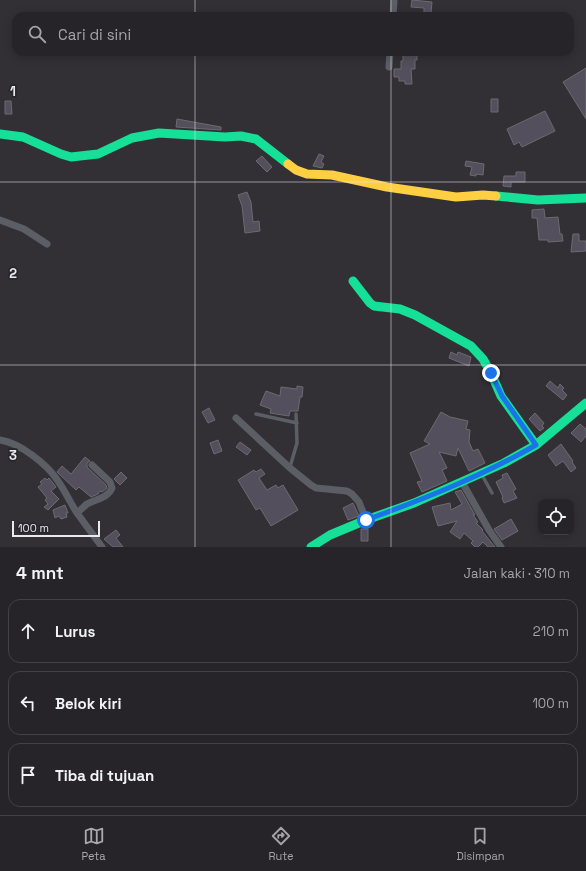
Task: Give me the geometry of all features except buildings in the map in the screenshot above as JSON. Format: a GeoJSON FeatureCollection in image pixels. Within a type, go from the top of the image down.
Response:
{"type":"FeatureCollection","features":[{"type":"Feature","properties":{"kind":"street"},"geometry":{"type":"LineString","coordinates":[[393,12],[394,0]]}},
{"type":"Feature","properties":{"kind":"street"},"geometry":{"type":"LineString","coordinates":[[389,67],[390,56]]}},
{"type":"Feature","properties":{"kind":"street"},"geometry":{"type":"LineString","coordinates":[[0,134],[23,138],[71,157],[98,154],[132,138],[159,133],[225,137],[241,136],[256,139],[296,170],[307,174],[332,175],[372,184],[456,197],[483,195],[538,200],[586,198]]}},
{"type":"Feature","properties":{"kind":"street"},"geometry":{"type":"LineString","coordinates":[[0,220],[24,229],[47,244]]}},
{"type":"Feature","properties":{"kind":"street"},"geometry":{"type":"LineString","coordinates":[[353,281],[374,306],[400,309],[415,315],[471,346],[483,359],[502,396],[536,445]]}},
{"type":"Feature","properties":{"kind":"street"},"geometry":{"type":"LineString","coordinates":[[311,547],[330,535],[366,520],[414,503],[504,463],[536,445],[586,403]]}},
{"type":"Feature","properties":{"kind":"street"},"geometry":{"type":"LineString","coordinates":[[236,418],[290,468],[316,488],[347,491],[352,494],[359,502],[366,520]]}},
{"type":"Feature","properties":{"kind":"street"},"geometry":{"type":"LineString","coordinates":[[0,440],[23,449],[50,470],[58,480],[77,513],[102,547]]}},
{"type":"Feature","properties":{"kind":"street"},"geometry":{"type":"LineString","coordinates":[[77,513],[89,503],[107,496],[112,488],[110,482],[92,465]]}},
{"type":"Feature","properties":{"kind":"street"},"geometry":{"type":"LineString","coordinates":[[462,482],[489,530],[501,547]]}},
{"type":"Feature","properties":{"kind":"lane"},"geometry":{"type":"LineString","coordinates":[[256,414],[297,424]]}},
{"type":"Feature","properties":{"kind":"lane"},"geometry":{"type":"LineString","coordinates":[[290,468],[297,443],[296,414]]}},
{"type":"Feature","properties":{"kind":"lane"},"geometry":{"type":"LineString","coordinates":[[481,474],[492,493]]}},
{"type":"Feature","properties":{"kind":"traffic: fast"},"geometry":{"type":"LineString","coordinates":[[0,134],[23,137],[71,157],[98,154],[132,138],[159,133],[225,137],[241,136],[256,139],[288,164]]}},
{"type":"Feature","properties":{"kind":"traffic: fast"},"geometry":{"type":"LineString","coordinates":[[496,196],[538,200],[586,198]]}},
{"type":"Feature","properties":{"kind":"traffic: fast"},"geometry":{"type":"LineString","coordinates":[[353,281],[374,306],[400,309],[415,315],[471,346],[483,359],[501,396],[536,445]]}},
{"type":"Feature","properties":{"kind":"traffic: fast"},"geometry":{"type":"LineString","coordinates":[[311,547],[330,535],[366,520],[414,503],[504,463],[536,445],[586,403]]}},
{"type":"Feature","properties":{"kind":"traffic: slow"},"geometry":{"type":"LineString","coordinates":[[288,164],[296,170],[307,174],[332,175],[387,187],[456,197],[483,195],[496,196]]}},
{"type":"Feature","properties":{"kind":"route"},"geometry":{"type":"LineString","coordinates":[[366,520],[414,503],[481,474],[536,445],[502,396],[491,373]]}}]}
